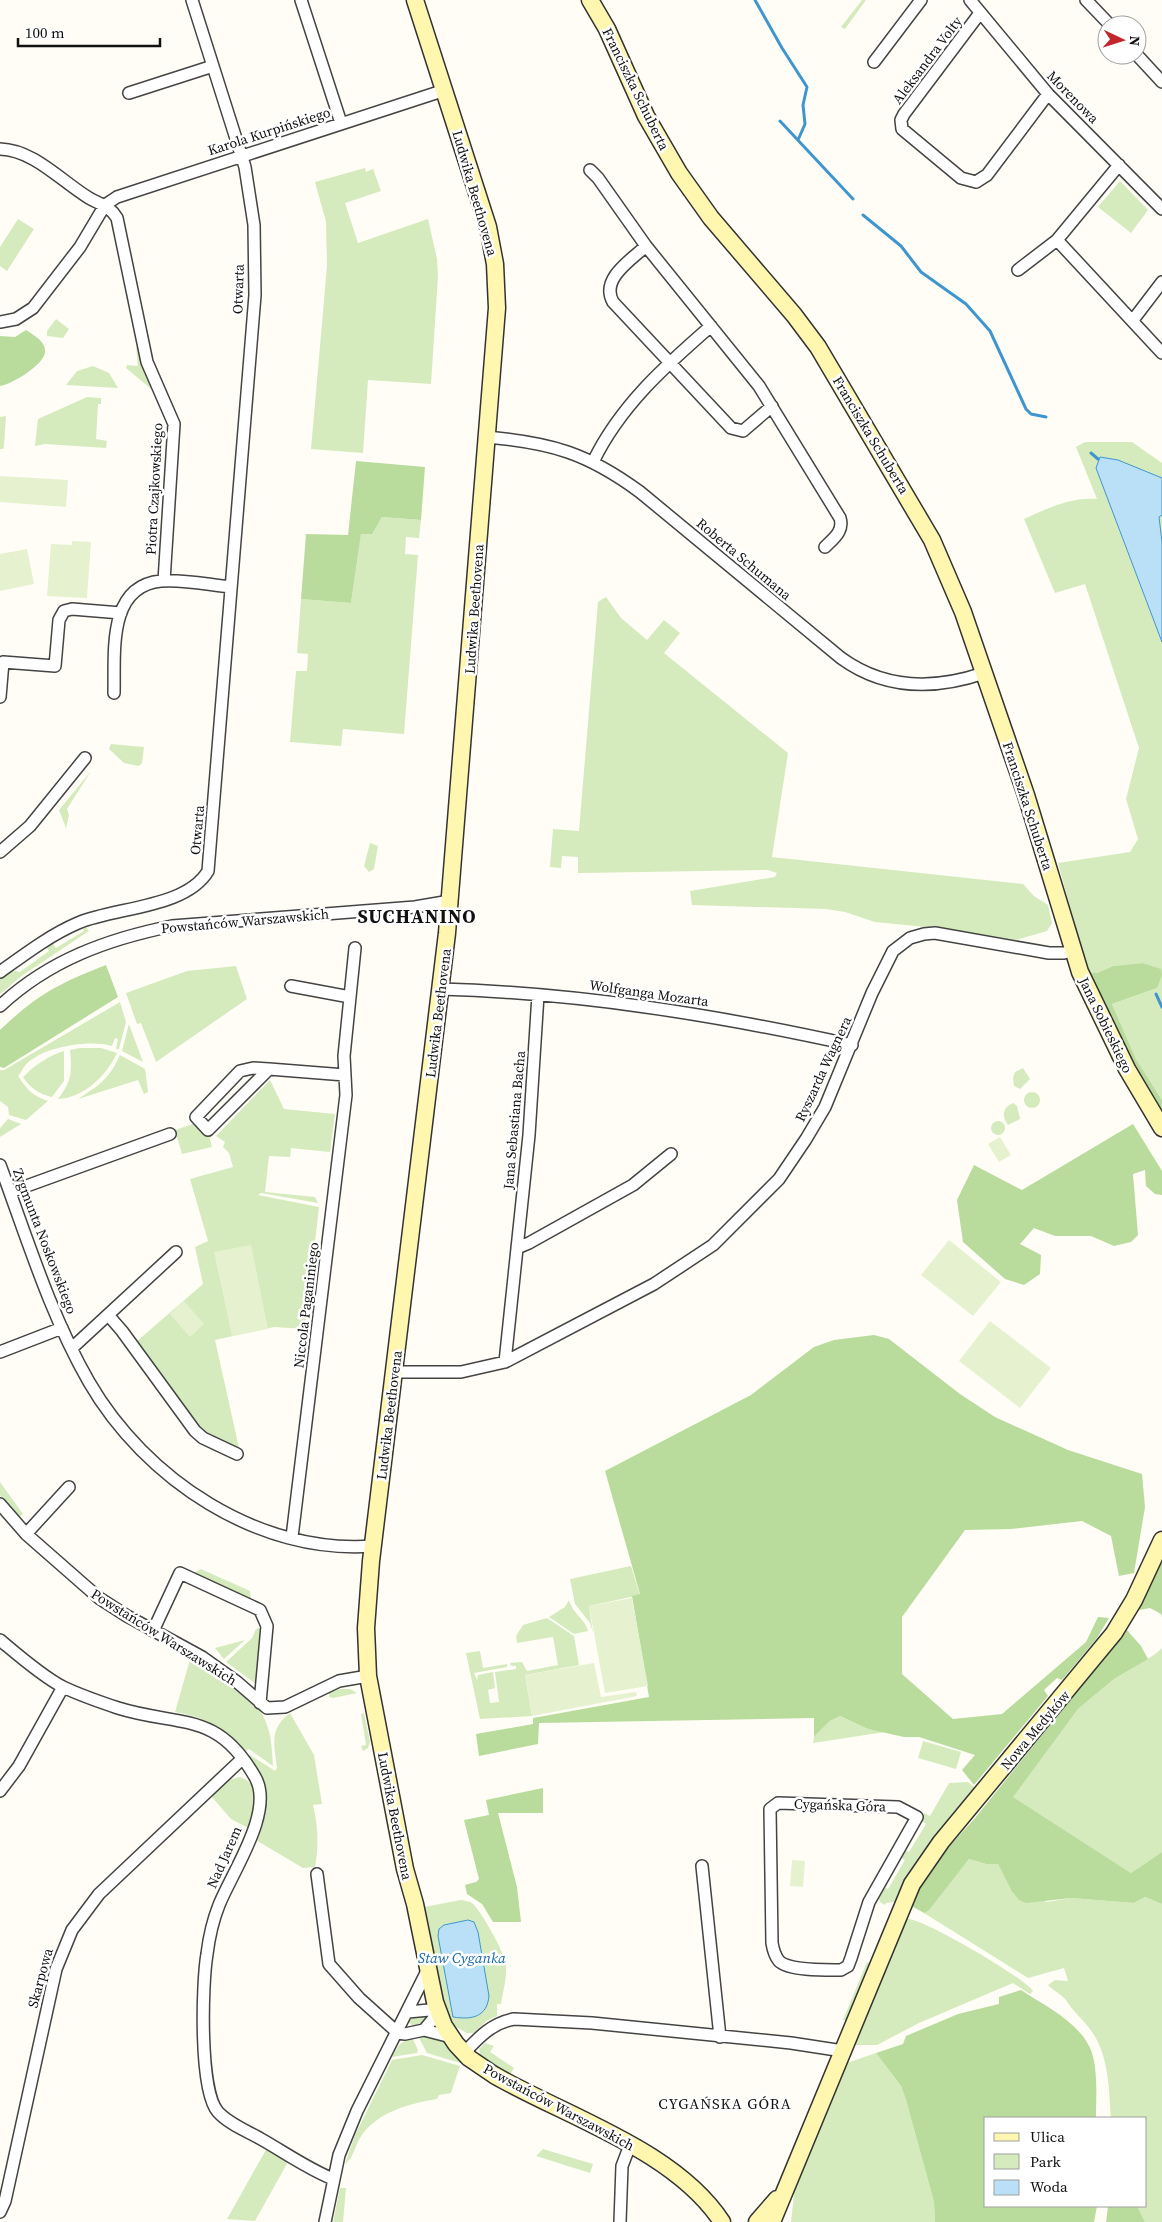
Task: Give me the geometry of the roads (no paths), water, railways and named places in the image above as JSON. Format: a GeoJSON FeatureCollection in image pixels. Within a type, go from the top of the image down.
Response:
{"type":"FeatureCollection","features":[{"type":"Feature","properties":{"kind":"street","name":"Otwarta"},"geometry":{"type":"LineString","coordinates":[[0,972],[36,947],[74,925],[119,910],[174,897],[197,885],[208,871],[255,295],[254,225],[241,156],[192,0]]}},
{"type":"Feature","properties":{"kind":"street"},"geometry":{"type":"LineString","coordinates":[[301,0],[341,124]]}},
{"type":"Feature","properties":{"kind":"street","name":"Ludwika Beethovena"},"geometry":{"type":"LineString","coordinates":[[415,0],[485,215],[495,264],[497,308],[450,901],[373,1546],[366,1628],[368,1676],[405,1869],[415,1904],[428,1970]]}},
{"type":"Feature","properties":{"kind":"street","name":"Franciszka Schuberta"},"geometry":{"type":"LineString","coordinates":[[590,0],[607,29],[646,116],[679,173],[711,218],[794,315],[818,347],[918,513],[948,575],[984,673],[1026,795],[1062,917]]}},
{"type":"Feature","properties":{"kind":"street"},"geometry":{"type":"LineString","coordinates":[[874,62],[920,0]]}},
{"type":"Feature","properties":{"kind":"street","name":"Morenowa"},"geometry":{"type":"LineString","coordinates":[[970,0],[1048,94],[1162,209]]}},
{"type":"Feature","properties":{"kind":"street"},"geometry":{"type":"LineString","coordinates":[[1086,0],[1100,15]]}},
{"type":"Feature","properties":{"kind":"street","name":"Aleksandra Volty"},"geometry":{"type":"LineString","coordinates":[[980,13],[904,114],[901,120],[902,129],[961,178],[976,182],[987,175],[1048,94]]}},
{"type":"Feature","properties":{"kind":"street"},"geometry":{"type":"LineString","coordinates":[[1146,65],[1162,82]]}},
{"type":"Feature","properties":{"kind":"street"},"geometry":{"type":"LineString","coordinates":[[129,93],[213,66]]}},
{"type":"Feature","properties":{"kind":"street","name":"Karola Kurpińskiego"},"geometry":{"type":"LineString","coordinates":[[0,322],[16,319],[33,308],[80,247],[105,205],[128,192],[445,90]]}},
{"type":"Feature","properties":{"kind":"street"},"geometry":{"type":"LineString","coordinates":[[0,149],[8,149],[30,157],[90,198],[105,205]]}},
{"type":"Feature","properties":{"kind":"street"},"geometry":{"type":"LineString","coordinates":[[1018,270],[1057,240],[1119,165]]}},
{"type":"Feature","properties":{"kind":"street"},"geometry":{"type":"LineString","coordinates":[[590,170],[598,178],[646,246],[759,386],[772,406],[842,523],[840,531],[825,547]]}},
{"type":"Feature","properties":{"kind":"street","name":"Piotra Czajkowskiego"},"geometry":{"type":"LineString","coordinates":[[105,205],[117,218],[147,362],[174,424],[164,581]]}},
{"type":"Feature","properties":{"kind":"street"},"geometry":{"type":"LineString","coordinates":[[1057,240],[1162,353]]}},
{"type":"Feature","properties":{"kind":"street"},"geometry":{"type":"LineString","coordinates":[[646,246],[614,277],[610,283],[609,295],[731,428],[737,431],[749,428],[772,406]]}},
{"type":"Feature","properties":{"kind":"street"},"geometry":{"type":"LineString","coordinates":[[1133,320],[1162,282]]}},
{"type":"Feature","properties":{"kind":"street"},"geometry":{"type":"LineString","coordinates":[[594,462],[610,429],[646,384],[711,326]]}},
{"type":"Feature","properties":{"kind":"street","name":"Roberta Schumana"},"geometry":{"type":"LineString","coordinates":[[487,437],[548,445],[594,462],[628,483],[858,670],[889,681],[924,686],[959,680],[984,673]]}},
{"type":"Feature","properties":{"kind":"street"},"geometry":{"type":"LineString","coordinates":[[114,693],[117,635],[120,613],[127,597],[146,584],[164,581],[231,587]]}},
{"type":"Feature","properties":{"kind":"street"},"geometry":{"type":"LineString","coordinates":[[0,698],[3,662],[55,666],[59,620],[64,611],[72,608],[120,613]]}},
{"type":"Feature","properties":{"kind":"street"},"geometry":{"type":"LineString","coordinates":[[0,852],[30,826],[85,758]]}},
{"type":"Feature","properties":{"kind":"street","name":"Powstańców Warszawskich"},"geometry":{"type":"LineString","coordinates":[[0,1006],[32,980],[59,963],[88,949],[135,934],[172,926],[415,906],[450,901]]}},
{"type":"Feature","properties":{"kind":"street","name":"Jana Sobieskiego"},"geometry":{"type":"LineString","coordinates":[[1062,917],[1072,950],[1106,1029],[1162,1128]]}},
{"type":"Feature","properties":{"kind":"street","name":"Ryszarda Wagnera"},"geometry":{"type":"LineString","coordinates":[[394,1372],[462,1372],[505,1362],[654,1284],[714,1245],[780,1179],[806,1139],[825,1107],[885,964],[893,951],[910,938],[936,933],[1049,953],[1058,954],[1072,950]]}},
{"type":"Feature","properties":{"kind":"street","name":"Niccola Paganiniego"},"geometry":{"type":"LineString","coordinates":[[292,1537],[346,1095],[344,1056],[355,948]]}},
{"type":"Feature","properties":{"kind":"street"},"geometry":{"type":"LineString","coordinates":[[291,986],[350,997]]}},
{"type":"Feature","properties":{"kind":"street","name":"Wolfganga Mozarta"},"geometry":{"type":"LineString","coordinates":[[440,989],[538,994],[622,1003],[702,1014],[852,1045]]}},
{"type":"Feature","properties":{"kind":"street","name":"Jana Sebastiana Bacha"},"geometry":{"type":"LineString","coordinates":[[505,1362],[529,1135],[538,994]]}},
{"type":"Feature","properties":{"kind":"street"},"geometry":{"type":"LineString","coordinates":[[269,1068],[208,1130],[196,1117],[240,1071],[252,1068],[269,1068],[345,1075]]}},
{"type":"Feature","properties":{"kind":"street"},"geometry":{"type":"LineString","coordinates":[[10,1192],[170,1134]]}},
{"type":"Feature","properties":{"kind":"street"},"geometry":{"type":"LineString","coordinates":[[517,1248],[529,1244],[633,1185],[671,1154]]}},
{"type":"Feature","properties":{"kind":"street","name":"Zygmunta Noskowskiego"},"geometry":{"type":"LineString","coordinates":[[0,1165],[49,1301],[62,1328],[89,1383],[135,1444],[193,1493],[225,1513],[269,1532],[358,1547],[373,1546]]}},
{"type":"Feature","properties":{"kind":"street"},"geometry":{"type":"LineString","coordinates":[[72,1348],[109,1316],[176,1252]]}},
{"type":"Feature","properties":{"kind":"street"},"geometry":{"type":"LineString","coordinates":[[109,1316],[195,1431],[204,1438],[237,1454]]}},
{"type":"Feature","properties":{"kind":"street","name":"Zygmunta Noskowskiego"},"geometry":{"type":"LineString","coordinates":[[0,1352],[62,1328]]}},
{"type":"Feature","properties":{"kind":"street"},"geometry":{"type":"LineString","coordinates":[[26,1534],[69,1487]]}},
{"type":"Feature","properties":{"kind":"street","name":"Powstańców Warszawskich"},"geometry":{"type":"LineString","coordinates":[[2,1512],[99,1598],[153,1631],[202,1657],[237,1682],[267,1708],[280,1708],[338,1681],[368,1676]]}},
{"type":"Feature","properties":{"kind":"street","name":"Nowa Medyków"},"geometry":{"type":"LineString","coordinates":[[842,2051],[898,1913],[912,1884],[941,1842],[1114,1633],[1134,1600],[1162,1540]]}},
{"type":"Feature","properties":{"kind":"street"},"geometry":{"type":"LineString","coordinates":[[153,1631],[180,1572],[260,1610],[267,1626],[260,1702]]}},
{"type":"Feature","properties":{"kind":"street","name":"Nad Jarem"},"geometry":{"type":"LineString","coordinates":[[0,1640],[63,1687],[119,1708],[206,1727],[222,1738],[242,1759],[258,1783],[261,1799],[256,1821],[218,1906],[206,1954],[204,2022],[208,2090],[213,2104],[229,2120],[333,2179]]}},
{"type":"Feature","properties":{"kind":"street"},"geometry":{"type":"LineString","coordinates":[[0,1792],[18,1766],[63,1687]]}},
{"type":"Feature","properties":{"kind":"street","name":"Skarpowa"},"geometry":{"type":"LineString","coordinates":[[0,2212],[5,2201],[56,1969],[72,1930],[99,1894],[242,1759]]}},
{"type":"Feature","properties":{"kind":"street","name":"Cygańska Góra"},"geometry":{"type":"LineString","coordinates":[[778,1802],[894,1807],[917,1817],[869,1902],[848,1966],[842,1970],[790,1967],[778,1960],[772,1943],[770,1809],[778,1802]]}},
{"type":"Feature","properties":{"kind":"street"},"geometry":{"type":"LineString","coordinates":[[702,1866],[720,2037]]}},
{"type":"Feature","properties":{"kind":"street"},"geometry":{"type":"LineString","coordinates":[[317,1874],[329,1964],[359,1998],[398,2033],[406,2034],[424,2030],[451,2037]]}},
{"type":"Feature","properties":{"kind":"street"},"geometry":{"type":"LineString","coordinates":[[325,2222],[339,2155],[357,2111],[398,2033],[428,1970]]}},
{"type":"Feature","properties":{"kind":"street","name":"Powstańców Warszawskich"},"geometry":{"type":"LineString","coordinates":[[428,1970],[438,2013],[451,2037],[464,2053],[515,2086],[660,2162],[683,2179],[705,2201],[722,2222]]}},
{"type":"Feature","properties":{"kind":"street"},"geometry":{"type":"LineString","coordinates":[[408,2012],[428,2010],[438,2013],[424,2030]]}},
{"type":"Feature","properties":{"kind":"street"},"geometry":{"type":"LineString","coordinates":[[464,2053],[488,2029],[505,2021],[531,2019],[781,2042],[842,2051],[772,2222]]}},
{"type":"Feature","properties":{"kind":"street"},"geometry":{"type":"LineString","coordinates":[[620,2222],[622,2166],[630,2145]]}},
{"type":"Feature","properties":{"kind":"street"},"geometry":{"type":"LineString","coordinates":[[757,2222],[784,2192]]}},
{"type":"Feature","properties":{"kind":"water"},"geometry":{"type":"Polygon","coordinates":[[[1100,457],[1118,460],[1162,478],[1162,515],[1159,517],[1162,542],[1162,642],[1096,468],[1100,457]]]}},
{"type":"Feature","properties":{"kind":"water","name":"Staw Cyganka"},"geometry":{"type":"Polygon","coordinates":[[[468,1920],[474,1922],[478,1932],[489,1996],[488,2003],[482,2013],[472,2017],[460,2018],[453,2017],[438,1936],[439,1929],[444,1925],[468,1920]]]}},
{"type":"Feature","properties":{"kind":"waterway"},"geometry":{"type":"LineString","coordinates":[[755,0],[807,87],[803,105],[805,124],[798,140]]}},
{"type":"Feature","properties":{"kind":"waterway"},"geometry":{"type":"LineString","coordinates":[[780,121],[853,199]]}},
{"type":"Feature","properties":{"kind":"waterway"},"geometry":{"type":"LineString","coordinates":[[863,215],[901,246],[921,272],[966,304],[990,331],[1026,409],[1031,414],[1046,417]]}},
{"type":"Feature","properties":{"kind":"waterway"},"geometry":{"type":"LineString","coordinates":[[1091,453],[1098,459]]}},
{"type":"Feature","properties":{"kind":"waterway"},"geometry":{"type":"LineString","coordinates":[[1156,994],[1162,1007]]}},
{"type":"Feature","properties":{"kind":"district","name":"SUCHANINO"},"geometry":{"type":"Point","coordinates":[417,916]}},
{"type":"Feature","properties":{"kind":"district","name":"CYGAŃSKA GÓRA"},"geometry":{"type":"Point","coordinates":[725,2104]}}]}
